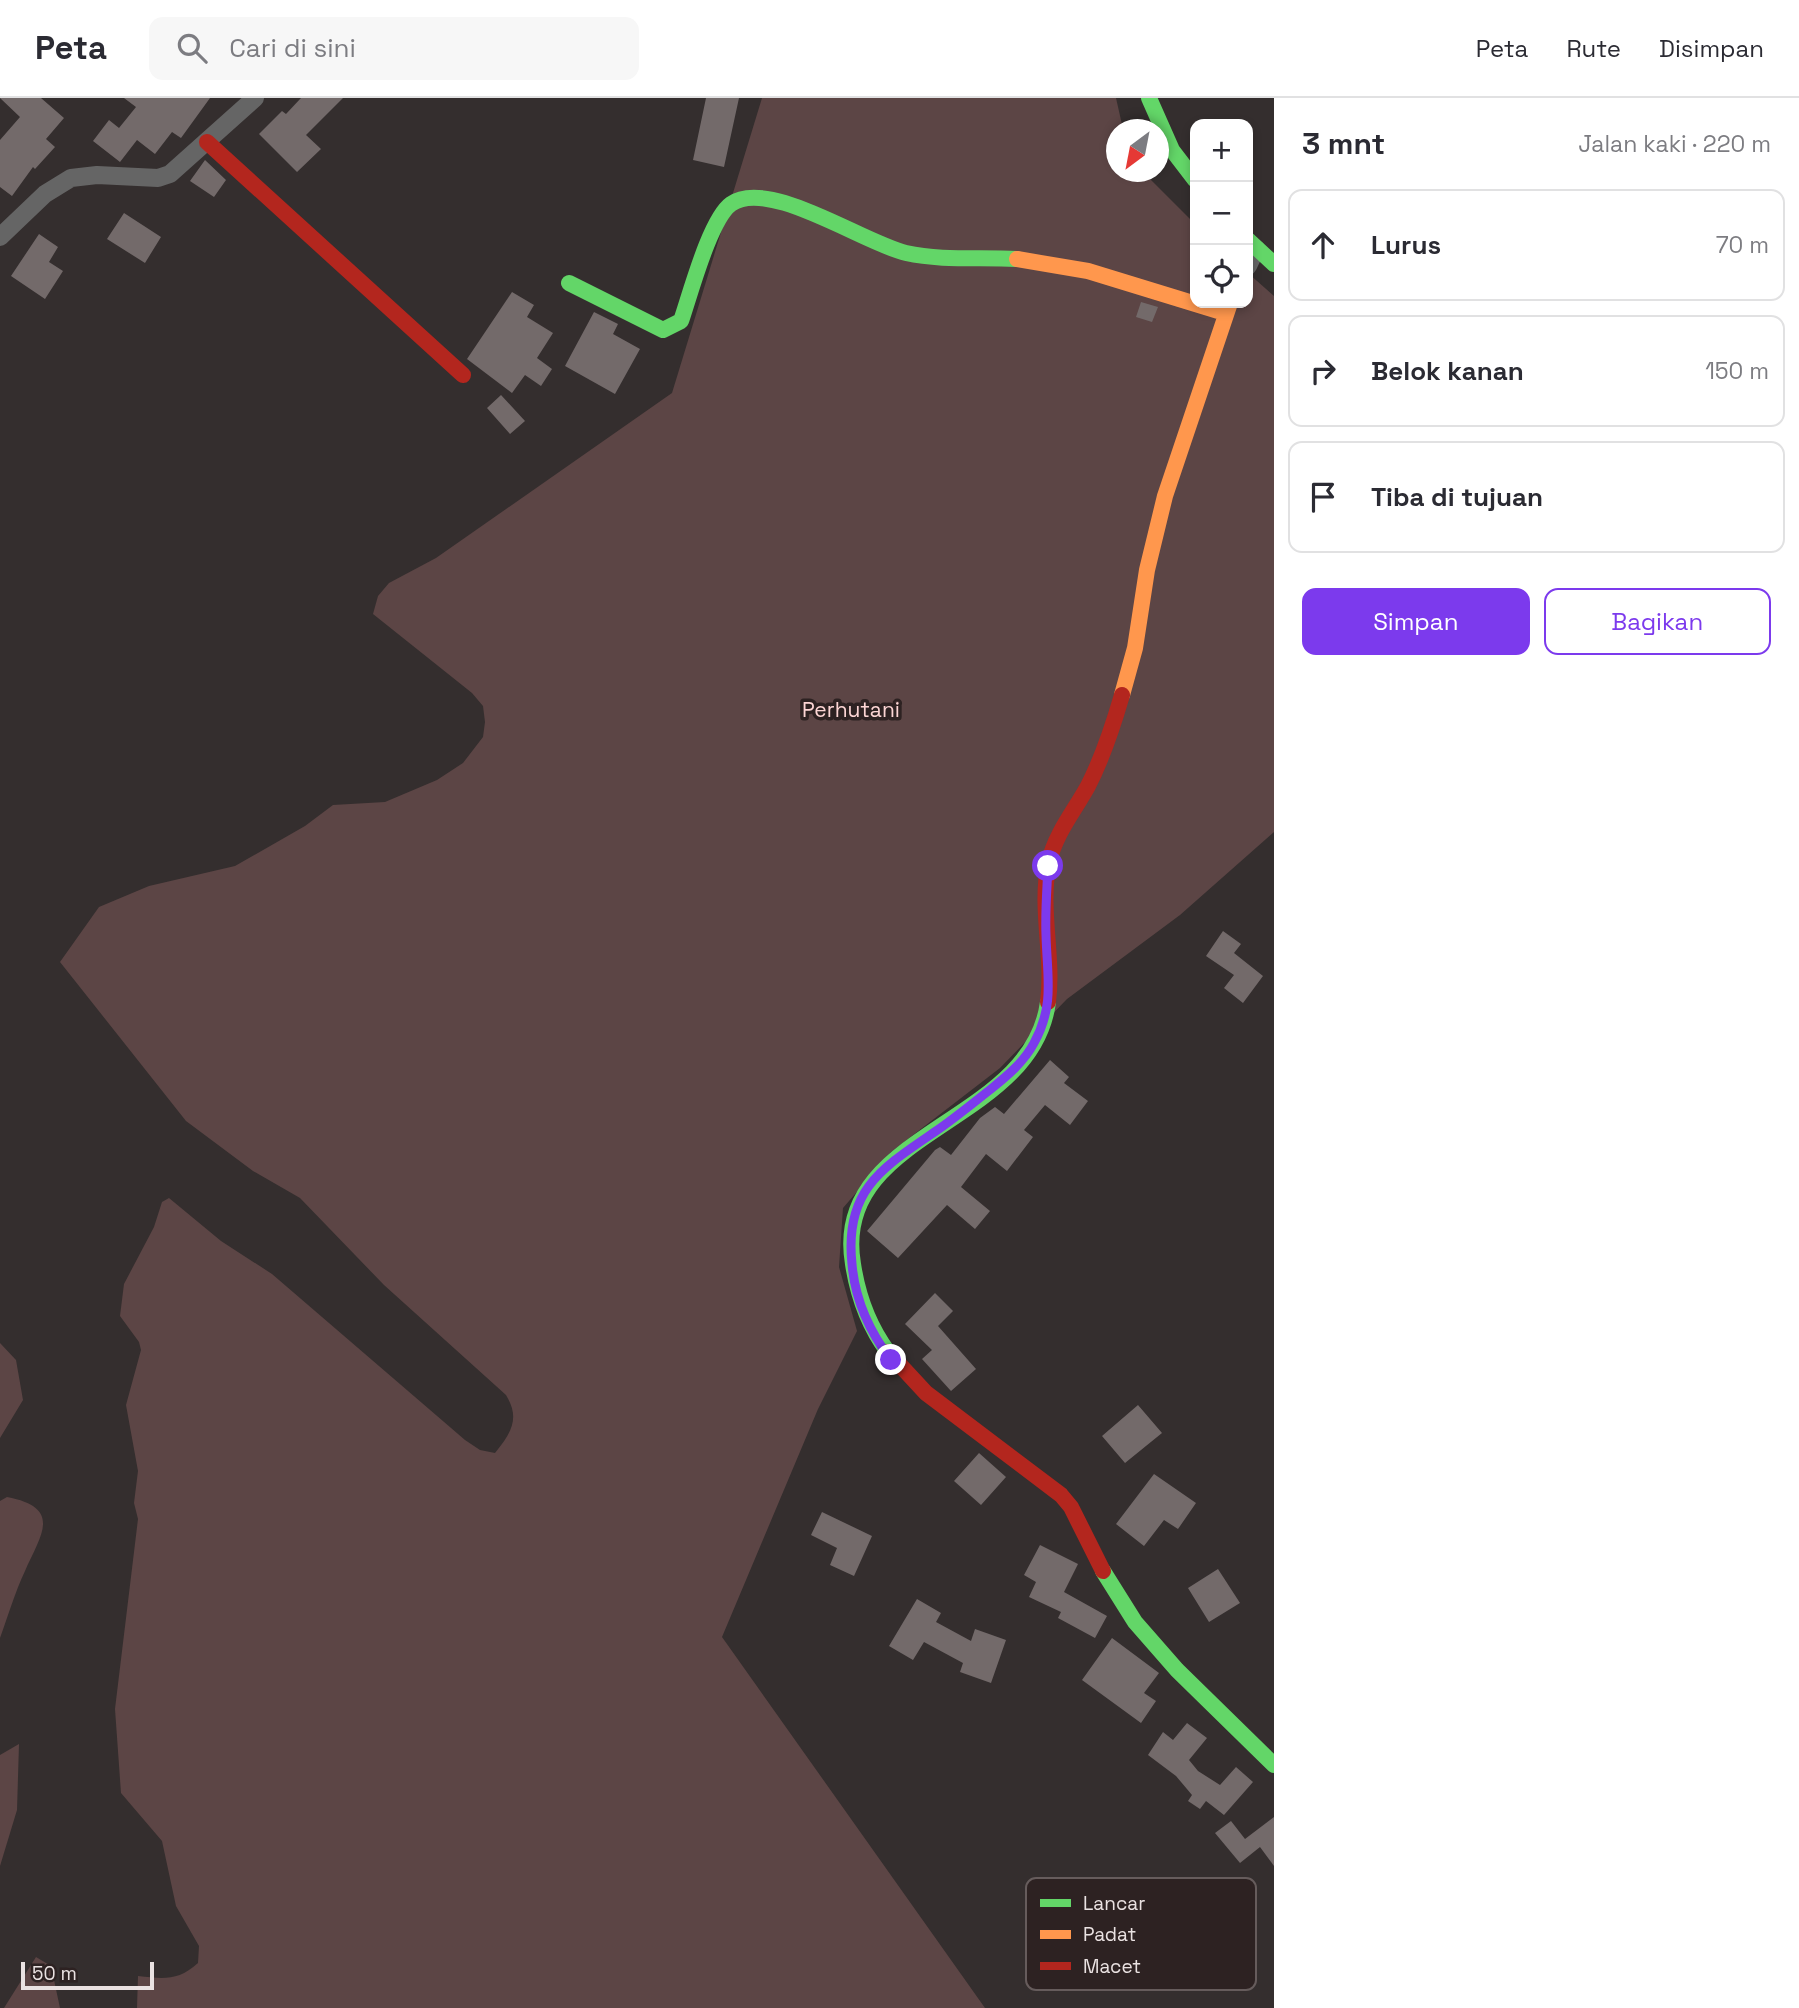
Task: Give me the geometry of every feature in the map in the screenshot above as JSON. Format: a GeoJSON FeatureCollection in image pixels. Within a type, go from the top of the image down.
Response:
{"type":"FeatureCollection","features":[{"type":"Feature","properties":{"kind":"street"},"geometry":{"type":"LineString","coordinates":[[0,237],[45,194],[71,178],[97,175],[158,178],[183,166],[255,98]]}},
{"type":"Feature","properties":{"kind":"street"},"geometry":{"type":"LineString","coordinates":[[1149,98],[1172,150],[1190,173]]}},
{"type":"Feature","properties":{"kind":"street"},"geometry":{"type":"LineString","coordinates":[[207,142],[261,194],[387,303],[445,363],[463,374]]}},
{"type":"Feature","properties":{"kind":"street"},"geometry":{"type":"LineString","coordinates":[[569,283],[663,330],[674,327],[681,321],[719,220],[731,204],[751,199],[775,201],[799,208],[890,249],[958,259],[1000,256],[1042,261],[1190,298]]}},
{"type":"Feature","properties":{"kind":"street"},"geometry":{"type":"LineString","coordinates":[[1253,245],[1274,264]]}},
{"type":"Feature","properties":{"kind":"street"},"geometry":{"type":"LineString","coordinates":[[1228,308],[1172,465],[1149,560],[1133,658],[1098,765],[1059,834],[1048,866],[1046,934],[1050,998],[1043,1024],[1033,1045],[1016,1068],[949,1122],[883,1167],[858,1208],[850,1245],[861,1309],[878,1343],[891,1360],[920,1388],[1061,1494],[1071,1507],[1098,1563],[1135,1622],[1177,1670],[1274,1765]]}},
{"type":"Feature","properties":{"kind":"green space","name":"Perhutani"},"geometry":{"type":"Polygon","coordinates":[[[762,98],[1116,98],[1121,119],[1106,119],[1106,182],[1153,182],[1190,219],[1190,308],[1253,308],[1253,277],[1274,296],[1274,832],[1180,915],[1067,999],[1000,1068],[891,1152],[843,1208],[839,1267],[857,1331],[818,1409],[722,1637],[985,2008],[137,2008],[138,1976],[163,1978],[184,1973],[198,1963],[199,1946],[176,1906],[162,1841],[121,1793],[115,1709],[138,1519],[134,1503],[138,1471],[126,1405],[141,1350],[139,1342],[120,1316],[124,1284],[154,1227],[162,1202],[169,1198],[221,1241],[272,1274],[480,1450],[495,1453],[510,1431],[513,1411],[506,1395],[384,1285],[300,1198],[253,1171],[186,1121],[60,962],[99,907],[149,886],[235,866],[305,826],[333,805],[385,802],[437,780],[463,763],[483,737],[483,706],[472,693],[373,614],[378,596],[389,583],[436,558],[672,393],[762,98]]]}},
{"type":"Feature","properties":{"kind":"green space"},"geometry":{"type":"Polygon","coordinates":[[[0,1343],[16,1360],[23,1400],[0,1438],[0,1343]]]}},
{"type":"Feature","properties":{"kind":"green space"},"geometry":{"type":"Polygon","coordinates":[[[7,1497],[36,1508],[42,1516],[43,1525],[0,1638],[0,1501],[7,1497]]]}},
{"type":"Feature","properties":{"kind":"green space"},"geometry":{"type":"Polygon","coordinates":[[[19,1744],[17,1810],[0,1866],[0,1755],[19,1744]]]}},
{"type":"Feature","properties":{"kind":"green space"},"geometry":{"type":"Polygon","coordinates":[[[36,1957],[51,1966],[60,2008],[4,2008],[36,1957]]]}},
{"type":"Feature","properties":{"kind":"building"},"geometry":{"type":"Polygon","coordinates":[[[0,98],[41,98],[64,118],[46,139],[55,147],[35,169],[33,167],[12,196],[0,187],[0,140],[20,117],[0,98]]]}},
{"type":"Feature","properties":{"kind":"building"},"geometry":{"type":"Polygon","coordinates":[[[124,98],[210,98],[181,138],[172,132],[155,154],[137,140],[120,162],[93,141],[109,120],[119,128],[136,107],[124,98]]]}},
{"type":"Feature","properties":{"kind":"building"},"geometry":{"type":"Polygon","coordinates":[[[301,98],[343,98],[306,135],[321,149],[297,172],[259,134],[282,111],[286,114],[301,98]]]}},
{"type":"Feature","properties":{"kind":"building"},"geometry":{"type":"Polygon","coordinates":[[[706,98],[739,98],[724,167],[693,160],[706,98]]]}},
{"type":"Feature","properties":{"kind":"building"},"geometry":{"type":"Polygon","coordinates":[[[205,160],[226,180],[214,197],[190,181],[205,160]]]}},
{"type":"Feature","properties":{"kind":"building"},"geometry":{"type":"Polygon","coordinates":[[[124,213],[161,237],[145,263],[107,239],[124,213]]]}},
{"type":"Feature","properties":{"kind":"building"},"geometry":{"type":"Polygon","coordinates":[[[39,234],[58,247],[49,262],[63,271],[45,299],[11,276],[39,234]]]}},
{"type":"Feature","properties":{"kind":"building"},"geometry":{"type":"Polygon","coordinates":[[[512,292],[534,305],[527,317],[553,333],[537,358],[552,369],[541,386],[525,375],[512,393],[467,359],[512,292]]]}},
{"type":"Feature","properties":{"kind":"building"},"geometry":{"type":"Polygon","coordinates":[[[1141,302],[1158,307],[1152,322],[1136,317],[1141,302]]]}},
{"type":"Feature","properties":{"kind":"building"},"geometry":{"type":"Polygon","coordinates":[[[594,312],[618,324],[613,334],[640,349],[615,394],[565,366],[594,312]]]}},
{"type":"Feature","properties":{"kind":"building"},"geometry":{"type":"Polygon","coordinates":[[[501,395],[525,421],[510,434],[487,408],[501,395]]]}},
{"type":"Feature","properties":{"kind":"building"},"geometry":{"type":"Polygon","coordinates":[[[1223,931],[1241,944],[1234,953],[1263,976],[1243,1003],[1224,988],[1234,975],[1206,956],[1223,931]]]}},
{"type":"Feature","properties":{"kind":"building"},"geometry":{"type":"Polygon","coordinates":[[[1050,1060],[1069,1077],[1064,1083],[1088,1101],[1070,1125],[1045,1105],[1024,1130],[1033,1137],[1007,1171],[986,1154],[961,1187],[990,1211],[975,1229],[947,1205],[898,1258],[867,1231],[935,1150],[940,1147],[951,1155],[980,1118],[995,1107],[1004,1114],[1050,1060]]]}},
{"type":"Feature","properties":{"kind":"building"},"geometry":{"type":"Polygon","coordinates":[[[935,1293],[953,1311],[938,1326],[976,1369],[951,1391],[922,1359],[932,1350],[905,1324],[935,1293]]]}},
{"type":"Feature","properties":{"kind":"building"},"geometry":{"type":"Polygon","coordinates":[[[1138,1405],[1162,1433],[1125,1463],[1102,1436],[1138,1405]]]}},
{"type":"Feature","properties":{"kind":"building"},"geometry":{"type":"Polygon","coordinates":[[[979,1453],[1006,1477],[981,1505],[954,1481],[979,1453]]]}},
{"type":"Feature","properties":{"kind":"building"},"geometry":{"type":"Polygon","coordinates":[[[1154,1474],[1196,1503],[1178,1529],[1164,1520],[1144,1546],[1116,1524],[1154,1474]]]}},
{"type":"Feature","properties":{"kind":"building"},"geometry":{"type":"Polygon","coordinates":[[[822,1512],[872,1536],[854,1576],[830,1565],[837,1548],[811,1535],[822,1512]]]}},
{"type":"Feature","properties":{"kind":"building"},"geometry":{"type":"Polygon","coordinates":[[[1040,1545],[1078,1564],[1064,1592],[1107,1616],[1095,1638],[1058,1618],[1061,1612],[1029,1597],[1036,1582],[1024,1575],[1040,1545]]]}},
{"type":"Feature","properties":{"kind":"building"},"geometry":{"type":"Polygon","coordinates":[[[1218,1569],[1240,1603],[1209,1622],[1188,1588],[1218,1569]]]}},
{"type":"Feature","properties":{"kind":"building"},"geometry":{"type":"Polygon","coordinates":[[[917,1599],[941,1613],[936,1622],[971,1641],[975,1629],[1006,1640],[991,1683],[960,1672],[963,1663],[924,1642],[913,1660],[889,1646],[917,1599]]]}},
{"type":"Feature","properties":{"kind":"building"},"geometry":{"type":"Polygon","coordinates":[[[1112,1638],[1159,1673],[1144,1693],[1156,1701],[1141,1723],[1082,1680],[1112,1638]]]}},
{"type":"Feature","properties":{"kind":"building"},"geometry":{"type":"Polygon","coordinates":[[[1187,1723],[1207,1738],[1189,1760],[1198,1771],[1220,1785],[1236,1767],[1253,1782],[1224,1815],[1206,1801],[1200,1809],[1188,1801],[1192,1795],[1176,1776],[1148,1755],[1163,1732],[1173,1740],[1187,1723]]]}},
{"type":"Feature","properties":{"kind":"building"},"geometry":{"type":"Polygon","coordinates":[[[1274,1817],[1274,1866],[1260,1847],[1240,1863],[1215,1833],[1231,1821],[1245,1839],[1274,1817]]]}},
{"type":"Feature","properties":{"kind":"traffic: fast"},"geometry":{"type":"LineString","coordinates":[[1149,98],[1172,150],[1190,173]]}},
{"type":"Feature","properties":{"kind":"traffic: fast"},"geometry":{"type":"LineString","coordinates":[[569,283],[663,330],[681,321],[708,241],[723,212],[731,204],[747,198],[768,199],[792,205],[906,253],[947,258],[1017,259]]}},
{"type":"Feature","properties":{"kind":"traffic: fast"},"geometry":{"type":"LineString","coordinates":[[1253,245],[1274,264]]}},
{"type":"Feature","properties":{"kind":"traffic: fast"},"geometry":{"type":"LineString","coordinates":[[888,1352],[869,1321],[858,1288],[853,1264],[854,1219],[872,1184],[900,1155],[1008,1076],[1034,1043],[1048,1002]]}},
{"type":"Feature","properties":{"kind":"traffic: fast"},"geometry":{"type":"LineString","coordinates":[[1103,1571],[1135,1622],[1177,1670],[1274,1765]]}},
{"type":"Feature","properties":{"kind":"traffic: slow"},"geometry":{"type":"LineString","coordinates":[[1017,259],[1088,271],[1225,313]]}},
{"type":"Feature","properties":{"kind":"traffic: slow"},"geometry":{"type":"LineString","coordinates":[[1122,695],[1135,648],[1147,570],[1165,496],[1228,308]]}},
{"type":"Feature","properties":{"kind":"traffic: jam"},"geometry":{"type":"LineString","coordinates":[[207,142],[463,375]]}},
{"type":"Feature","properties":{"kind":"traffic: jam"},"geometry":{"type":"LineString","coordinates":[[1048,1002],[1045,897],[1049,862],[1061,832],[1098,764],[1122,695]]}},
{"type":"Feature","properties":{"kind":"traffic: jam"},"geometry":{"type":"LineString","coordinates":[[888,1352],[926,1393],[1061,1495],[1071,1507],[1103,1571]]}},
{"type":"Feature","properties":{"kind":"route"},"geometry":{"type":"LineString","coordinates":[[891,1360],[878,1343],[861,1309],[852,1271],[852,1224],[868,1187],[883,1167],[949,1122],[998,1083],[1016,1068],[1033,1045],[1043,1024],[1050,998],[1046,934],[1048,866]]}}]}
